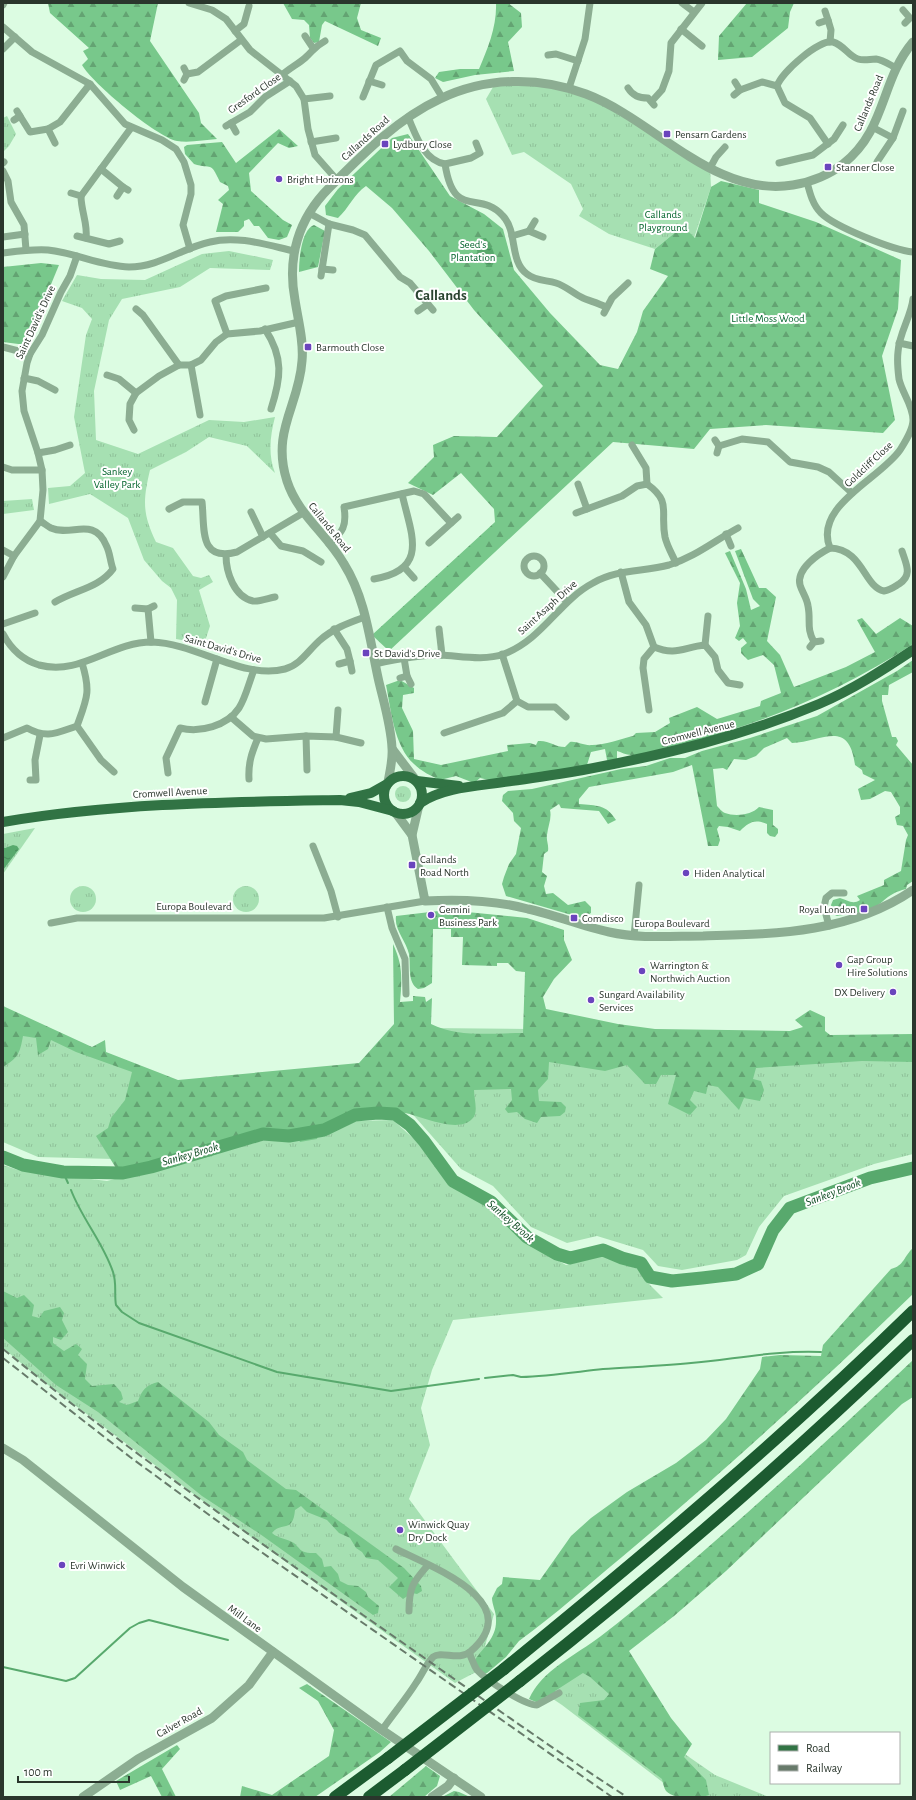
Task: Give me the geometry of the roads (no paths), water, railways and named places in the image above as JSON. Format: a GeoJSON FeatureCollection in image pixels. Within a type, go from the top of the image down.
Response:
{"type":"FeatureCollection","features":[{"type":"Feature","properties":{"kind":"highway"},"geometry":{"type":"LineString","coordinates":[[335,1797],[504,1669],[675,1528],[784,1432],[913,1312]]}},
{"type":"Feature","properties":{"kind":"highway"},"geometry":{"type":"LineString","coordinates":[[369,1797],[625,1598],[719,1518],[795,1450],[913,1340]]}},
{"type":"Feature","properties":{"kind":"main road","name":"Cromwell Avenue"},"geometry":{"type":"LineString","coordinates":[[420,804],[435,795],[471,787],[608,765],[732,736],[769,724],[820,703],[857,684],[913,650]]}},
{"type":"Feature","properties":{"kind":"main road"},"geometry":{"type":"LineString","coordinates":[[398,776],[410,776],[416,780],[422,791],[420,804],[411,812],[406,814],[394,811],[385,801],[385,789],[388,783],[398,776]]}},
{"type":"Feature","properties":{"kind":"main road","name":"Cromwell Avenue"},"geometry":{"type":"LineString","coordinates":[[416,780],[471,787]]}},
{"type":"Feature","properties":{"kind":"main road","name":"Cromwell Avenue"},"geometry":{"type":"LineString","coordinates":[[340,800],[371,793],[388,783]]}},
{"type":"Feature","properties":{"kind":"main road","name":"Cromwell Avenue"},"geometry":{"type":"LineString","coordinates":[[3,822],[37,816],[139,805],[340,800],[359,802],[394,811]]}},
{"type":"Feature","properties":{"kind":"street","name":"Gresford Close"},"geometry":{"type":"LineString","coordinates":[[189,3],[221,15],[250,50],[300,90],[304,99],[311,142],[318,160],[337,180]]}},
{"type":"Feature","properties":{"kind":"street"},"geometry":{"type":"LineString","coordinates":[[569,88],[586,33],[590,3]]}},
{"type":"Feature","properties":{"kind":"street"},"geometry":{"type":"LineString","coordinates":[[682,3],[694,12]]}},
{"type":"Feature","properties":{"kind":"street"},"geometry":{"type":"LineString","coordinates":[[628,88],[632,94],[653,103],[662,90],[671,66],[669,54],[671,43],[702,3]]}},
{"type":"Feature","properties":{"kind":"street"},"geometry":{"type":"LineString","coordinates":[[235,31],[244,24],[249,6]]}},
{"type":"Feature","properties":{"kind":"street"},"geometry":{"type":"LineString","coordinates":[[904,10],[909,19]]}},
{"type":"Feature","properties":{"kind":"street"},"geometry":{"type":"LineString","coordinates":[[824,11],[831,30],[830,42]]}},
{"type":"Feature","properties":{"kind":"street"},"geometry":{"type":"LineString","coordinates":[[819,23],[828,20]]}},
{"type":"Feature","properties":{"kind":"street"},"geometry":{"type":"LineString","coordinates":[[3,27],[32,52],[90,84],[118,118],[131,128],[169,144],[176,149],[184,162],[191,185],[191,194],[183,225],[184,235],[190,249]]}},
{"type":"Feature","properties":{"kind":"street"},"geometry":{"type":"LineString","coordinates":[[681,29],[702,46]]}},
{"type":"Feature","properties":{"kind":"street"},"geometry":{"type":"LineString","coordinates":[[305,36],[313,48]]}},
{"type":"Feature","properties":{"kind":"street"},"geometry":{"type":"LineString","coordinates":[[3,49],[15,37]]}},
{"type":"Feature","properties":{"kind":"street"},"geometry":{"type":"LineString","coordinates":[[185,74],[198,72],[241,40]]}},
{"type":"Feature","properties":{"kind":"street","name":"Gresford Close"},"geometry":{"type":"LineString","coordinates":[[282,75],[307,56],[313,48],[325,41]]}},
{"type":"Feature","properties":{"kind":"street"},"geometry":{"type":"LineString","coordinates":[[828,144],[810,118],[785,102],[778,86],[783,75],[814,47],[830,42],[840,45],[856,58],[878,60],[896,68]]}},
{"type":"Feature","properties":{"kind":"street","name":"Callands Road"},"geometry":{"type":"LineString","coordinates":[[388,783],[393,750],[362,602],[348,571],[330,544],[303,514],[294,499],[286,479],[282,457],[284,429],[302,365],[303,351],[292,281],[294,251],[299,233],[308,213],[321,196],[337,180],[393,128],[408,117],[442,98],[468,88],[496,82],[530,81],[569,88],[587,94],[629,115],[710,168],[739,181],[757,186],[779,187],[807,182],[822,177],[840,167],[860,148],[874,128],[896,68],[913,42]]}},
{"type":"Feature","properties":{"kind":"street"},"geometry":{"type":"LineString","coordinates":[[363,97],[376,65],[399,48],[407,61],[432,79],[442,98]]}},
{"type":"Feature","properties":{"kind":"street"},"geometry":{"type":"LineString","coordinates":[[548,55],[556,54],[578,60]]}},
{"type":"Feature","properties":{"kind":"street"},"geometry":{"type":"LineString","coordinates":[[369,80],[382,85]]}},
{"type":"Feature","properties":{"kind":"street","name":"Gresford Close"},"geometry":{"type":"LineString","coordinates":[[236,132],[228,124],[250,112],[265,97],[290,81]]}},
{"type":"Feature","properties":{"kind":"street"},"geometry":{"type":"LineString","coordinates":[[736,82],[737,92],[762,82],[778,86]]}},
{"type":"Feature","properties":{"kind":"street"},"geometry":{"type":"LineString","coordinates":[[17,116],[30,132],[48,129],[64,117],[90,84]]}},
{"type":"Feature","properties":{"kind":"street"},"geometry":{"type":"LineString","coordinates":[[304,99],[330,96]]}},
{"type":"Feature","properties":{"kind":"street"},"geometry":{"type":"LineString","coordinates":[[876,162],[893,138],[903,111]]}},
{"type":"Feature","properties":{"kind":"street"},"geometry":{"type":"LineString","coordinates":[[408,117],[427,154],[435,161],[445,164],[471,158],[480,153],[476,143]]}},
{"type":"Feature","properties":{"kind":"street"},"geometry":{"type":"LineString","coordinates":[[779,163],[813,155],[834,139],[843,125]]}},
{"type":"Feature","properties":{"kind":"street"},"geometry":{"type":"LineString","coordinates":[[86,238],[87,230],[82,212],[81,196],[131,128]]}},
{"type":"Feature","properties":{"kind":"street"},"geometry":{"type":"LineString","coordinates":[[874,128],[893,138]]}},
{"type":"Feature","properties":{"kind":"street"},"geometry":{"type":"LineString","coordinates":[[48,129],[55,143]]}},
{"type":"Feature","properties":{"kind":"street"},"geometry":{"type":"LineString","coordinates":[[311,142],[336,138]]}},
{"type":"Feature","properties":{"kind":"street"},"geometry":{"type":"LineString","coordinates":[[710,168],[716,157],[727,146]]}},
{"type":"Feature","properties":{"kind":"street"},"geometry":{"type":"LineString","coordinates":[[445,164],[448,181],[455,193],[460,198],[495,209],[507,221],[519,266],[528,276],[539,280],[556,283],[605,310],[628,283]]}},
{"type":"Feature","properties":{"kind":"street"},"geometry":{"type":"LineString","coordinates":[[101,170],[126,189],[117,196]]}},
{"type":"Feature","properties":{"kind":"street"},"geometry":{"type":"LineString","coordinates":[[3,172],[8,181],[11,202],[23,220],[26,250]]}},
{"type":"Feature","properties":{"kind":"street"},"geometry":{"type":"LineString","coordinates":[[807,182],[816,207],[833,223],[894,248],[913,252]]}},
{"type":"Feature","properties":{"kind":"street"},"geometry":{"type":"LineString","coordinates":[[71,193],[81,196]]}},
{"type":"Feature","properties":{"kind":"street"},"geometry":{"type":"LineString","coordinates":[[308,213],[329,224],[353,230],[364,235],[400,277],[410,283],[431,307],[418,311]]}},
{"type":"Feature","properties":{"kind":"street"},"geometry":{"type":"LineString","coordinates":[[529,231],[535,221]]}},
{"type":"Feature","properties":{"kind":"street"},"geometry":{"type":"LineString","coordinates":[[329,224],[321,272],[333,270]]}},
{"type":"Feature","properties":{"kind":"street"},"geometry":{"type":"LineString","coordinates":[[512,236],[529,231],[543,237]]}},
{"type":"Feature","properties":{"kind":"street"},"geometry":{"type":"LineString","coordinates":[[3,237],[25,234]]}},
{"type":"Feature","properties":{"kind":"street"},"geometry":{"type":"LineString","coordinates":[[77,236],[108,244],[120,241]]}},
{"type":"Feature","properties":{"kind":"street"},"geometry":{"type":"LineString","coordinates":[[3,253],[26,250],[48,250],[116,266],[139,266],[158,262],[210,242],[230,240],[294,251]]}},
{"type":"Feature","properties":{"kind":"street","name":"Saint David's Drive"},"geometry":{"type":"LineString","coordinates":[[40,521],[43,490],[42,470],[24,411],[22,391],[30,354],[42,335],[61,292],[70,276],[77,256]]}},
{"type":"Feature","properties":{"kind":"street"},"geometry":{"type":"LineString","coordinates":[[227,334],[215,301],[226,296],[266,288]]}},
{"type":"Feature","properties":{"kind":"street","name":"Goldcliff Close"},"geometry":{"type":"LineString","coordinates":[[830,548],[826,533],[829,522],[852,493],[892,459],[900,450],[910,432],[913,420],[911,408],[900,380],[899,343],[909,316],[913,299]]}},
{"type":"Feature","properties":{"kind":"street"},"geometry":{"type":"LineString","coordinates":[[136,309],[143,315],[179,365]]}},
{"type":"Feature","properties":{"kind":"street"},"geometry":{"type":"LineString","coordinates":[[134,430],[129,420],[128,408],[136,393],[159,376],[179,365],[191,365],[201,360],[216,342],[227,334],[265,329],[299,322]]}},
{"type":"Feature","properties":{"kind":"street"},"geometry":{"type":"LineString","coordinates":[[265,329],[276,350],[279,363],[278,389],[271,409]]}},
{"type":"Feature","properties":{"kind":"street"},"geometry":{"type":"LineString","coordinates":[[899,343],[913,346]]}},
{"type":"Feature","properties":{"kind":"street"},"geometry":{"type":"LineString","coordinates":[[3,348],[30,354]]}},
{"type":"Feature","properties":{"kind":"street"},"geometry":{"type":"LineString","coordinates":[[191,365],[200,415]]}},
{"type":"Feature","properties":{"kind":"street"},"geometry":{"type":"LineString","coordinates":[[107,375],[119,379],[136,393]]}},
{"type":"Feature","properties":{"kind":"street"},"geometry":{"type":"LineString","coordinates":[[24,378],[38,381],[55,390]]}},
{"type":"Feature","properties":{"kind":"street"},"geometry":{"type":"LineString","coordinates":[[717,446],[742,440],[768,442],[790,462],[829,472],[852,493]]}},
{"type":"Feature","properties":{"kind":"street"},"geometry":{"type":"LineString","coordinates":[[38,453],[55,450],[70,445]]}},
{"type":"Feature","properties":{"kind":"street"},"geometry":{"type":"LineString","coordinates":[[632,445],[646,468],[647,484]]}},
{"type":"Feature","properties":{"kind":"street"},"geometry":{"type":"LineString","coordinates":[[3,468],[12,470],[42,470]]}},
{"type":"Feature","properties":{"kind":"street"},"geometry":{"type":"LineString","coordinates":[[578,484],[587,509]]}},
{"type":"Feature","properties":{"kind":"street"},"geometry":{"type":"LineString","coordinates":[[576,513],[622,496],[637,486],[647,484],[658,492],[663,501],[665,535],[676,563]]}},
{"type":"Feature","properties":{"kind":"street"},"geometry":{"type":"LineString","coordinates":[[330,544],[342,533],[345,528],[344,508],[414,491],[424,494],[451,523]]}},
{"type":"Feature","properties":{"kind":"street"},"geometry":{"type":"LineString","coordinates":[[374,579],[397,574],[405,568],[411,556],[413,544],[402,494]]}},
{"type":"Feature","properties":{"kind":"street"},"geometry":{"type":"LineString","coordinates":[[169,508],[183,502],[202,502],[204,538],[207,547],[226,555],[237,552],[303,514]]}},
{"type":"Feature","properties":{"kind":"street"},"geometry":{"type":"LineString","coordinates":[[251,512],[263,537]]}},
{"type":"Feature","properties":{"kind":"street"},"geometry":{"type":"LineString","coordinates":[[429,543],[458,517]]}},
{"type":"Feature","properties":{"kind":"street"},"geometry":{"type":"LineString","coordinates":[[3,577],[14,556],[40,521],[52,528],[63,530],[84,528],[99,533],[107,545],[113,569],[119,575]]}},
{"type":"Feature","properties":{"kind":"street","name":"Saint Asaph Drive"},"geometry":{"type":"LineString","coordinates":[[375,664],[404,658],[442,655],[471,658],[502,654],[542,630],[567,602],[593,582],[621,572],[659,567],[676,563],[695,555],[726,534],[738,528]]}},
{"type":"Feature","properties":{"kind":"street"},"geometry":{"type":"LineString","coordinates":[[270,533],[281,546],[303,551],[321,562]]}},
{"type":"Feature","properties":{"kind":"street"},"geometry":{"type":"LineString","coordinates":[[726,534],[731,546]]}},
{"type":"Feature","properties":{"kind":"street"},"geometry":{"type":"LineString","coordinates":[[815,643],[808,630],[808,608],[800,585],[800,578],[806,566],[830,548],[840,550],[855,559],[874,586],[884,591]]}},
{"type":"Feature","properties":{"kind":"street"},"geometry":{"type":"LineString","coordinates":[[3,550],[14,556]]}},
{"type":"Feature","properties":{"kind":"street"},"geometry":{"type":"LineString","coordinates":[[884,591],[910,577],[902,550]]}},
{"type":"Feature","properties":{"kind":"street"},"geometry":{"type":"LineString","coordinates":[[226,555],[226,567],[240,594],[254,601],[275,596]]}},
{"type":"Feature","properties":{"kind":"street"},"geometry":{"type":"LineString","coordinates":[[405,568],[414,578]]}},
{"type":"Feature","properties":{"kind":"street"},"geometry":{"type":"LineString","coordinates":[[56,602],[68,594],[94,586],[107,578],[113,569]]}},
{"type":"Feature","properties":{"kind":"street"},"geometry":{"type":"LineString","coordinates":[[621,572],[629,602],[646,625],[654,647]]}},
{"type":"Feature","properties":{"kind":"street"},"geometry":{"type":"LineString","coordinates":[[540,573],[567,602]]}},
{"type":"Feature","properties":{"kind":"street"},"geometry":{"type":"LineString","coordinates":[[884,591],[884,600]]}},
{"type":"Feature","properties":{"kind":"street"},"geometry":{"type":"LineString","coordinates":[[135,608],[151,608],[151,642]]}},
{"type":"Feature","properties":{"kind":"street"},"geometry":{"type":"LineString","coordinates":[[3,624],[35,613]]}},
{"type":"Feature","properties":{"kind":"street"},"geometry":{"type":"LineString","coordinates":[[708,616],[705,645],[715,657],[718,670],[728,683],[740,685]]}},
{"type":"Feature","properties":{"kind":"street","name":"Saint David's Drive"},"geometry":{"type":"LineString","coordinates":[[4,639],[12,649],[28,662],[49,667],[64,668],[82,663],[127,645],[151,642],[186,647],[217,659],[254,670],[275,671],[286,669],[298,663],[319,640],[334,629],[365,617]]}},
{"type":"Feature","properties":{"kind":"street"},"geometry":{"type":"LineString","coordinates":[[334,629],[347,649],[352,671]]}},
{"type":"Feature","properties":{"kind":"street"},"geometry":{"type":"LineString","coordinates":[[439,629],[445,639],[442,655]]}},
{"type":"Feature","properties":{"kind":"street"},"geometry":{"type":"LineString","coordinates":[[654,647],[675,653],[691,646],[705,645]]}},
{"type":"Feature","properties":{"kind":"street"},"geometry":{"type":"LineString","coordinates":[[649,710],[643,668],[644,659],[654,647]]}},
{"type":"Feature","properties":{"kind":"street"},"geometry":{"type":"LineString","coordinates":[[502,654],[517,701],[528,707],[556,707],[566,716]]}},
{"type":"Feature","properties":{"kind":"street"},"geometry":{"type":"LineString","coordinates":[[404,658],[407,676],[411,684]]}},
{"type":"Feature","properties":{"kind":"street"},"geometry":{"type":"LineString","coordinates":[[205,702],[217,659]]}},
{"type":"Feature","properties":{"kind":"street"},"geometry":{"type":"LineString","coordinates":[[339,664],[350,661]]}},
{"type":"Feature","properties":{"kind":"street"},"geometry":{"type":"LineString","coordinates":[[77,726],[86,699],[88,682],[82,663]]}},
{"type":"Feature","properties":{"kind":"street"},"geometry":{"type":"LineString","coordinates":[[168,772],[166,758],[180,728],[190,730],[210,728],[231,717],[239,708],[254,670]]}},
{"type":"Feature","properties":{"kind":"street"},"geometry":{"type":"LineString","coordinates":[[400,678],[407,676]]}},
{"type":"Feature","properties":{"kind":"street"},"geometry":{"type":"LineString","coordinates":[[444,732],[503,713],[517,701]]}},
{"type":"Feature","properties":{"kind":"street"},"geometry":{"type":"LineString","coordinates":[[336,737],[338,710]]}},
{"type":"Feature","properties":{"kind":"street"},"geometry":{"type":"LineString","coordinates":[[231,717],[242,728],[258,738],[277,740],[306,736],[336,737],[361,743]]}},
{"type":"Feature","properties":{"kind":"street"},"geometry":{"type":"LineString","coordinates":[[3,738],[27,728],[40,735],[58,733],[77,726]]}},
{"type":"Feature","properties":{"kind":"street"},"geometry":{"type":"LineString","coordinates":[[77,726],[101,760],[114,772]]}},
{"type":"Feature","properties":{"kind":"street"},"geometry":{"type":"LineString","coordinates":[[30,780],[36,780],[35,760],[40,735]]}},
{"type":"Feature","properties":{"kind":"street"},"geometry":{"type":"LineString","coordinates":[[306,736],[307,770]]}},
{"type":"Feature","properties":{"kind":"street"},"geometry":{"type":"LineString","coordinates":[[249,779],[248,766],[258,738]]}},
{"type":"Feature","properties":{"kind":"street","name":"Callands Road"},"geometry":{"type":"LineString","coordinates":[[393,750],[416,780]]}},
{"type":"Feature","properties":{"kind":"street"},"geometry":{"type":"LineString","coordinates":[[420,804],[412,835],[425,901]]}},
{"type":"Feature","properties":{"kind":"street"},"geometry":{"type":"LineString","coordinates":[[394,811],[412,835]]}},
{"type":"Feature","properties":{"kind":"street"},"geometry":{"type":"LineString","coordinates":[[313,846],[331,891],[338,917]]}},
{"type":"Feature","properties":{"kind":"street"},"geometry":{"type":"LineString","coordinates":[[634,936],[639,885]]}},
{"type":"Feature","properties":{"kind":"street","name":"Europa Boulevard"},"geometry":{"type":"LineString","coordinates":[[51,923],[77,918],[309,919],[338,917],[425,901],[470,900],[512,905],[597,929],[634,936],[734,935],[804,931],[829,926],[874,911],[913,890]]}},
{"type":"Feature","properties":{"kind":"street"},"geometry":{"type":"LineString","coordinates":[[829,926],[824,907],[826,898],[832,893],[844,893]]}},
{"type":"Feature","properties":{"kind":"street"},"geometry":{"type":"LineString","coordinates":[[387,907],[392,928],[405,959],[406,994]]}},
{"type":"Feature","properties":{"kind":"street","name":"Mill Lane"},"geometry":{"type":"LineString","coordinates":[[3,1448],[29,1464],[183,1587],[382,1730],[481,1797]]}},
{"type":"Feature","properties":{"kind":"street"},"geometry":{"type":"LineString","coordinates":[[382,1730],[416,1683],[431,1659],[436,1655],[462,1656],[469,1652],[481,1641],[489,1625],[486,1609],[479,1599],[463,1586],[428,1565],[396,1549]]}},
{"type":"Feature","properties":{"kind":"street"},"geometry":{"type":"LineString","coordinates":[[409,1611],[411,1586],[428,1565]]}},
{"type":"Feature","properties":{"kind":"street","name":"Calver Road"},"geometry":{"type":"LineString","coordinates":[[83,1797],[138,1759],[212,1718],[249,1685],[273,1652]]}},
{"type":"Feature","properties":{"kind":"street"},"geometry":{"type":"LineString","coordinates":[[469,1652],[473,1664],[478,1671],[518,1699],[537,1705],[559,1693]]}},
{"type":"Feature","properties":{"kind":"street"},"geometry":{"type":"LineString","coordinates":[[432,1797],[448,1786],[454,1778]]}},
{"type":"Feature","properties":{"kind":"water"},"geometry":{"type":"Polygon","coordinates":[[[486,238],[494,255],[494,262],[492,266],[488,267],[479,256],[475,245],[478,239],[486,238]]]}},
{"type":"Feature","properties":{"kind":"water"},"geometry":{"type":"Polygon","coordinates":[[[13,845],[17,846],[19,849],[3,870],[3,847],[5,848],[13,845]]]}},
{"type":"Feature","properties":{"kind":"waterway","name":"Sankey Brook"},"geometry":{"type":"LineString","coordinates":[[3,1157],[23,1165],[63,1172],[123,1173],[151,1167],[263,1134],[289,1136],[324,1130],[355,1115],[378,1113],[395,1114],[410,1125],[424,1141],[453,1181],[491,1202],[527,1237],[557,1254],[570,1258],[603,1250],[622,1258],[641,1263],[650,1277],[672,1281],[736,1274],[758,1264],[773,1230],[790,1208],[870,1178],[913,1168]]}},
{"type":"Feature","properties":{"kind":"waterway"},"geometry":{"type":"LineString","coordinates":[[63,1172],[68,1183]]}},
{"type":"Feature","properties":{"kind":"waterway"},"geometry":{"type":"LineString","coordinates":[[71,1190],[109,1261],[114,1276],[116,1305],[122,1312],[139,1323],[277,1372],[391,1391],[479,1379]]}},
{"type":"Feature","properties":{"kind":"waterway"},"geometry":{"type":"LineString","coordinates":[[485,1378],[513,1375],[521,1377],[552,1375],[603,1369],[680,1364],[788,1352],[821,1352]]}},
{"type":"Feature","properties":{"kind":"waterway"},"geometry":{"type":"LineString","coordinates":[[3,1667],[66,1681],[75,1678],[130,1628],[149,1620],[228,1640]]}},
{"type":"Feature","properties":{"kind":"railway"},"geometry":{"type":"LineString","coordinates":[[3,1349],[91,1419],[226,1518],[527,1730],[627,1797]]}},
{"type":"Feature","properties":{"kind":"railway"},"geometry":{"type":"LineString","coordinates":[[3,1358],[130,1457],[227,1528],[612,1797]]}},
{"type":"Feature","properties":{"kind":"place","name":"Pensarn Gardens"},"geometry":{"type":"Point","coordinates":[667,134]}},
{"type":"Feature","properties":{"kind":"place","name":"Lydbury Close"},"geometry":{"type":"Point","coordinates":[385,144]}},
{"type":"Feature","properties":{"kind":"place","name":"Stanner Close"},"geometry":{"type":"Point","coordinates":[828,167]}},
{"type":"Feature","properties":{"kind":"place","name":"Bright Horizons"},"geometry":{"type":"Point","coordinates":[279,179]}},
{"type":"Feature","properties":{"kind":"place","name":"Barmouth Close"},"geometry":{"type":"Point","coordinates":[308,347]}},
{"type":"Feature","properties":{"kind":"place","name":"St David's Drive"},"geometry":{"type":"Point","coordinates":[366,653]}},
{"type":"Feature","properties":{"kind":"place","name":"Callands Road North"},"geometry":{"type":"Point","coordinates":[412,865]}},
{"type":"Feature","properties":{"kind":"place","name":"Hiden Analytical"},"geometry":{"type":"Point","coordinates":[686,873]}},
{"type":"Feature","properties":{"kind":"place","name":"Royal London"},"geometry":{"type":"Point","coordinates":[864,909]}},
{"type":"Feature","properties":{"kind":"place","name":"Gemini Business Park"},"geometry":{"type":"Point","coordinates":[431,915]}},
{"type":"Feature","properties":{"kind":"place","name":"Comdisco"},"geometry":{"type":"Point","coordinates":[574,918]}},
{"type":"Feature","properties":{"kind":"place","name":"Gap Group Hire Solutions"},"geometry":{"type":"Point","coordinates":[839,965]}},
{"type":"Feature","properties":{"kind":"place","name":"Warrington & Northwich Auction"},"geometry":{"type":"Point","coordinates":[642,971]}},
{"type":"Feature","properties":{"kind":"place","name":"DX Delivery"},"geometry":{"type":"Point","coordinates":[893,992]}},
{"type":"Feature","properties":{"kind":"place","name":"Sungard Availability Services"},"geometry":{"type":"Point","coordinates":[591,1000]}},
{"type":"Feature","properties":{"kind":"place","name":"Winwick Quay Dry Dock"},"geometry":{"type":"Point","coordinates":[400,1530]}},
{"type":"Feature","properties":{"kind":"place","name":"Evri Winwick"},"geometry":{"type":"Point","coordinates":[62,1565]}},
{"type":"Feature","properties":{"kind":"district","name":"Callands"},"geometry":{"type":"Point","coordinates":[441,295]}},
{"type":"Feature","properties":{"kind":"park label","name":"Callands Playground"},"geometry":{"type":"Point","coordinates":[663,220]}},
{"type":"Feature","properties":{"kind":"park label","name":"Seed's Plantation"},"geometry":{"type":"Point","coordinates":[473,250]}},
{"type":"Feature","properties":{"kind":"park label","name":"Little Moss Wood"},"geometry":{"type":"Point","coordinates":[768,318]}},
{"type":"Feature","properties":{"kind":"park label","name":"Sankey Valley Park"},"geometry":{"type":"Point","coordinates":[117,477]}}]}
